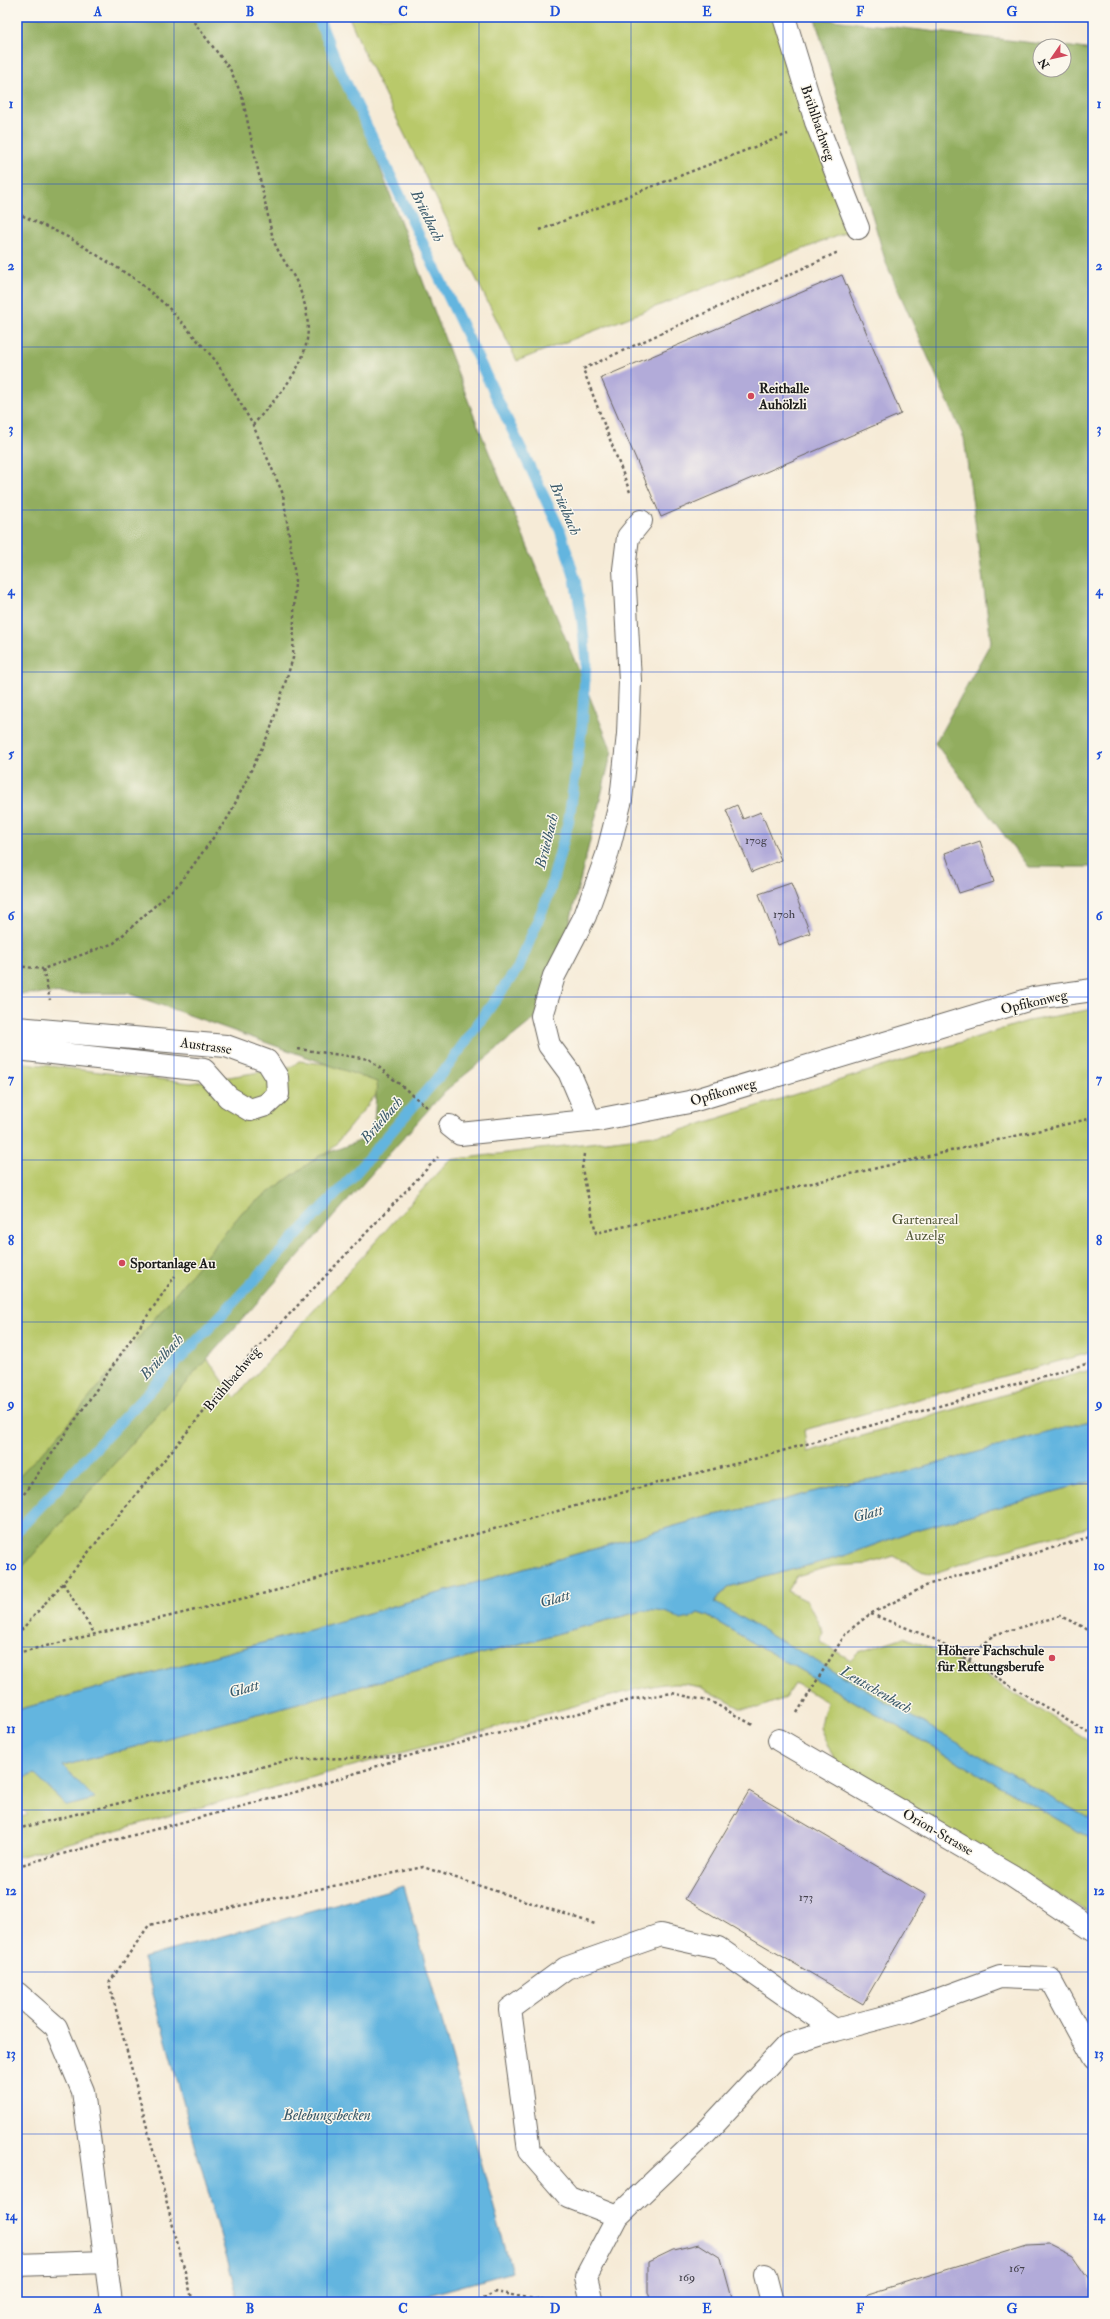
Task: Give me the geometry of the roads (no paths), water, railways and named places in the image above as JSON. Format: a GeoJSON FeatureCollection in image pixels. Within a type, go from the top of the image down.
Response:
{"type":"FeatureCollection","features":[{"type":"Feature","properties":{"kind":"street","name":"Brühlbachweg"},"geometry":{"type":"LineString","coordinates":[[784,17],[816,122],[858,228]]}},
{"type":"Feature","properties":{"kind":"street"},"geometry":{"type":"LineString","coordinates":[[590,1121],[568,1072],[549,1045],[542,1016],[554,976],[590,902],[607,855],[621,800],[628,734],[630,681],[624,569],[628,537],[641,521]]}},
{"type":"Feature","properties":{"kind":"street","name":"Opfikonweg"},"geometry":{"type":"LineString","coordinates":[[455,1130],[590,1121],[689,1102],[1034,998],[1093,990]]}},
{"type":"Feature","properties":{"kind":"street","name":"Austrasse"},"geometry":{"type":"LineString","coordinates":[[17,1028],[226,1046],[267,1061],[277,1077],[278,1094],[266,1105],[250,1110],[228,1097],[204,1070],[17,1049]]}},
{"type":"Feature","properties":{"kind":"street","name":"Orion-Strasse"},"geometry":{"type":"LineString","coordinates":[[779,1740],[1011,1875],[1093,1930]]}},
{"type":"Feature","properties":{"kind":"street"},"geometry":{"type":"LineString","coordinates":[[618,2216],[569,2197],[529,2151],[510,2009],[566,1968],[660,1934],[718,1948],[835,2030]]}},
{"type":"Feature","properties":{"kind":"street"},"geometry":{"type":"LineString","coordinates":[[592,2302],[586,2277],[618,2216],[706,2132],[787,2045],[835,2030],[907,2011],[1000,1977],[1050,1979],[1093,2058]]}},
{"type":"Feature","properties":{"kind":"street"},"geometry":{"type":"LineString","coordinates":[[17,1993],[56,2027],[83,2091],[111,2302]]}},
{"type":"Feature","properties":{"kind":"street"},"geometry":{"type":"LineString","coordinates":[[17,2265],[106,2262]]}},
{"type":"Feature","properties":{"kind":"street"},"geometry":{"type":"LineString","coordinates":[[764,2275],[772,2302]]}},
{"type":"Feature","properties":{"kind":"water","name":"Glatt"},"geometry":{"type":"Polygon","coordinates":[[[1093,1420],[1093,1481],[909,1532],[847,1555],[728,1587],[714,1602],[1093,1821],[1093,1840],[707,1616],[698,1613],[690,1618],[681,1620],[662,1612],[642,1611],[63,1766],[95,1799],[67,1806],[34,1774],[17,1781],[17,1710],[295,1634],[710,1516],[777,1502],[841,1484],[896,1475],[1093,1420]]]}},
{"type":"Feature","properties":{"kind":"water","name":"Belebungsbecken"},"geometry":{"type":"Polygon","coordinates":[[[404,1886],[512,2272],[403,2302],[239,2302],[143,1958],[404,1886]]]}},
{"type":"Feature","properties":{"kind":"waterway","name":"Brüelbach"},"geometry":{"type":"LineString","coordinates":[[17,1531],[352,1177],[448,1066],[518,968],[549,894],[569,819],[582,725],[586,662],[582,620],[575,579],[560,530],[339,68],[318,17]]}},
{"type":"Feature","properties":{"kind":"place","name":"Reithalle Auhölzli"},"geometry":{"type":"Point","coordinates":[751,396]}},
{"type":"Feature","properties":{"kind":"place","name":"Sportanlage Au"},"geometry":{"type":"Point","coordinates":[122,1263]}},
{"type":"Feature","properties":{"kind":"place","name":"Höhere Fachschule für Rettungsberufe"},"geometry":{"type":"Point","coordinates":[1052,1658]}},
{"type":"Feature","properties":{"kind":"park label","name":"Gartenareal Auzelg"},"geometry":{"type":"Point","coordinates":[925,1228]}},
{"type":"Feature","properties":{"kind":"water label","name":"Leutschenbach"},"geometry":{"type":"Point","coordinates":[876,1690]}}]}
